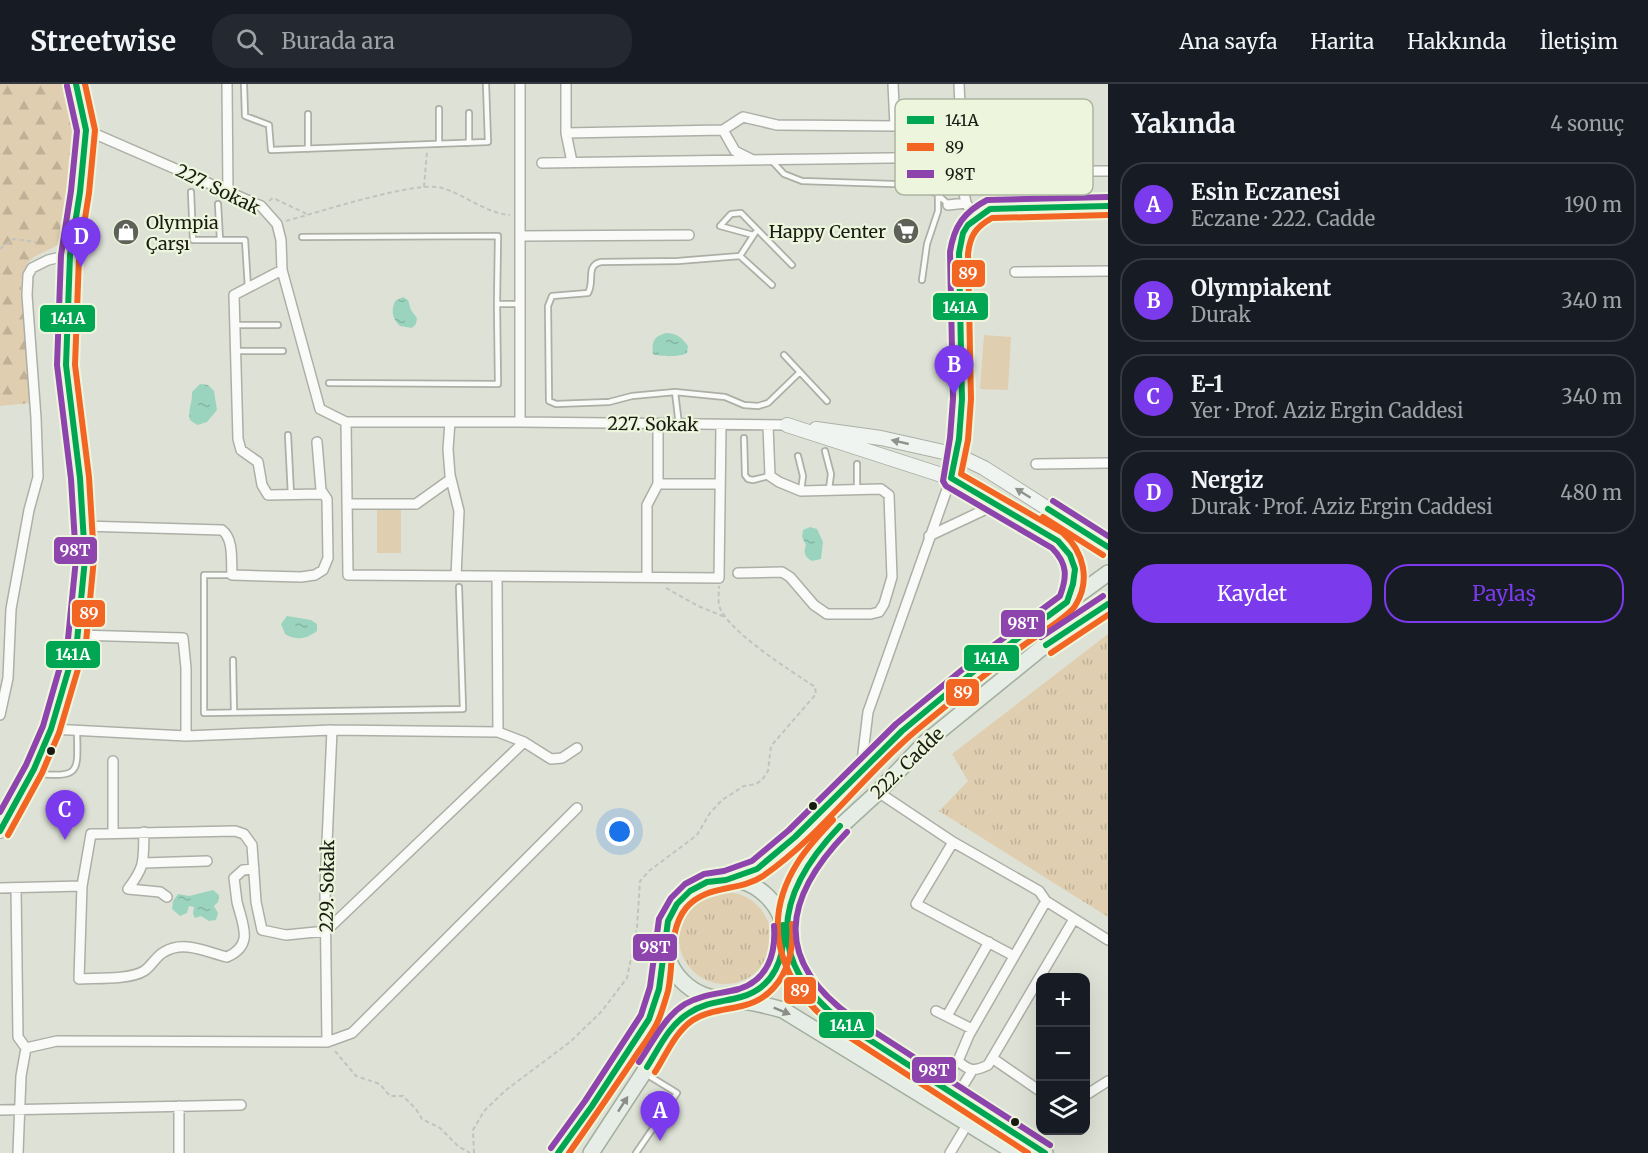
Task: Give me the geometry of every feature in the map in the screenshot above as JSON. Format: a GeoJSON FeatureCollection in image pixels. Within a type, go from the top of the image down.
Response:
{"type":"FeatureCollection","features":[{"type":"Feature","properties":{"kind":"main road","name":"222. Cadde"},"geometry":{"type":"LineString","coordinates":[[726,879],[757,869],[795,837],[902,731],[979,667],[1108,573]]}},
{"type":"Feature","properties":{"kind":"main road","name":"222. Cadde"},"geometry":{"type":"LineString","coordinates":[[786,939],[789,903],[800,874],[830,836],[878,792],[926,742],[1044,646],[1108,604]]}},
{"type":"Feature","properties":{"kind":"main road"},"geometry":{"type":"LineString","coordinates":[[558,1153],[649,1019],[659,989],[668,921],[676,904],[690,891],[707,882],[726,879],[744,882],[761,891],[774,904],[782,920],[799,977],[822,1005],[956,1098],[1045,1153]]}},
{"type":"Feature","properties":{"kind":"main road"},"geometry":{"type":"LineString","coordinates":[[591,1153],[683,1016],[699,1006],[744,997],[761,988],[774,975],[783,957],[786,939]]}},
{"type":"Feature","properties":{"kind":"main road"},"geometry":{"type":"LineString","coordinates":[[665,940],[668,958],[677,975],[690,988],[706,996],[762,1004],[783,1010],[1016,1153]]}},
{"type":"Feature","properties":{"kind":"street"},"geometry":{"type":"LineString","coordinates":[[0,831],[32,774],[51,729],[77,635],[85,559],[80,478],[66,365],[70,255],[80,192],[86,129],[76,84]]}},
{"type":"Feature","properties":{"kind":"street"},"geometry":{"type":"LineString","coordinates":[[227,84],[228,191]]}},
{"type":"Feature","properties":{"kind":"street"},"geometry":{"type":"LineString","coordinates":[[520,84],[520,422]]}},
{"type":"Feature","properties":{"kind":"street"},"geometry":{"type":"LineString","coordinates":[[566,84],[566,133],[572,162]]}},
{"type":"Feature","properties":{"kind":"street"},"geometry":{"type":"LineString","coordinates":[[566,133],[723,130],[743,117],[777,125],[895,126],[893,84]]}},
{"type":"Feature","properties":{"kind":"street"},"geometry":{"type":"LineString","coordinates":[[959,84],[960,99]]}},
{"type":"Feature","properties":{"kind":"street","name":"227. Sokak"},"geometry":{"type":"LineString","coordinates":[[86,129],[261,206],[277,224],[281,240],[282,270],[320,409],[346,422],[787,425]]}},
{"type":"Feature","properties":{"kind":"street"},"geometry":{"type":"LineString","coordinates":[[723,130],[735,151],[756,161]]}},
{"type":"Feature","properties":{"kind":"street"},"geometry":{"type":"LineString","coordinates":[[542,163],[895,158]]}},
{"type":"Feature","properties":{"kind":"street"},"geometry":{"type":"LineString","coordinates":[[965,195],[966,203],[975,217]]}},
{"type":"Feature","properties":{"kind":"street"},"geometry":{"type":"LineString","coordinates":[[948,205],[966,203]]}},
{"type":"Feature","properties":{"kind":"street"},"geometry":{"type":"LineString","coordinates":[[861,770],[868,712],[951,478],[957,455],[964,387],[959,255],[964,231],[975,217],[990,209],[1108,206]]}},
{"type":"Feature","properties":{"kind":"street"},"geometry":{"type":"LineString","coordinates":[[520,236],[689,235]]}},
{"type":"Feature","properties":{"kind":"street"},"geometry":{"type":"LineString","coordinates":[[0,715],[8,678],[11,609],[29,510],[38,477],[27,295],[28,275],[32,268],[48,260],[70,255]]}},
{"type":"Feature","properties":{"kind":"street"},"geometry":{"type":"LineString","coordinates":[[282,270],[234,295],[238,439],[241,450],[258,462],[262,485],[268,495],[322,494]]}},
{"type":"Feature","properties":{"kind":"street"},"geometry":{"type":"LineString","coordinates":[[1015,272],[1108,271]]}},
{"type":"Feature","properties":{"kind":"street"},"geometry":{"type":"LineString","coordinates":[[346,422],[348,575],[719,578],[721,426]]}},
{"type":"Feature","properties":{"kind":"street"},"geometry":{"type":"LineString","coordinates":[[450,422],[448,449],[451,479],[459,511],[456,576]]}},
{"type":"Feature","properties":{"kind":"street"},"geometry":{"type":"LineString","coordinates":[[648,577],[647,505],[658,484],[658,424]]}},
{"type":"Feature","properties":{"kind":"street"},"geometry":{"type":"LineString","coordinates":[[787,425],[881,438],[957,455],[984,468],[1108,547]]}},
{"type":"Feature","properties":{"kind":"street"},"geometry":{"type":"LineString","coordinates":[[787,425],[951,478],[1058,541],[1070,552],[1076,572],[1067,602]]}},
{"type":"Feature","properties":{"kind":"street"},"geometry":{"type":"LineString","coordinates":[[738,573],[782,572],[790,577],[814,605],[827,614],[879,612],[884,604],[892,577],[890,497],[885,490],[801,491],[784,484],[770,476],[768,426]]}},
{"type":"Feature","properties":{"kind":"street"},"geometry":{"type":"LineString","coordinates":[[83,526],[222,530],[230,540],[232,575],[301,577],[315,575],[323,570],[328,558],[327,499],[322,494],[317,442]]}},
{"type":"Feature","properties":{"kind":"street"},"geometry":{"type":"LineString","coordinates":[[1036,464],[1108,464]]}},
{"type":"Feature","properties":{"kind":"street"},"geometry":{"type":"LineString","coordinates":[[347,504],[416,504],[451,479]]}},
{"type":"Feature","properties":{"kind":"street"},"geometry":{"type":"LineString","coordinates":[[658,484],[720,484]]}},
{"type":"Feature","properties":{"kind":"street"},"geometry":{"type":"LineString","coordinates":[[929,536],[997,504]]}},
{"type":"Feature","properties":{"kind":"street"},"geometry":{"type":"LineString","coordinates":[[497,576],[498,732]]}},
{"type":"Feature","properties":{"kind":"street"},"geometry":{"type":"LineString","coordinates":[[77,635],[183,638],[186,668],[186,735]]}},
{"type":"Feature","properties":{"kind":"street"},"geometry":{"type":"LineString","coordinates":[[51,729],[186,735],[332,730],[498,732],[524,742],[551,759],[562,758],[578,748]]}},
{"type":"Feature","properties":{"kind":"street","name":"229. Sokak"},"geometry":{"type":"LineString","coordinates":[[327,1042],[325,888],[332,730]]}},
{"type":"Feature","properties":{"kind":"street"},"geometry":{"type":"LineString","coordinates":[[254,869],[243,870],[234,878],[245,931],[244,941],[238,952],[227,957],[196,947],[177,947],[163,952],[145,971],[131,976],[79,979],[82,886],[90,834],[235,831],[244,834],[252,845],[254,869],[256,902],[262,930],[286,935],[326,931],[524,742]]}},
{"type":"Feature","properties":{"kind":"street"},"geometry":{"type":"LineString","coordinates":[[113,761],[113,832]]}},
{"type":"Feature","properties":{"kind":"street"},"geometry":{"type":"LineString","coordinates":[[878,792],[953,842],[1039,891],[1046,901],[1108,940]]}},
{"type":"Feature","properties":{"kind":"street"},"geometry":{"type":"LineString","coordinates":[[26,1048],[57,1041],[327,1042],[352,1033],[577,808]]}},
{"type":"Feature","properties":{"kind":"street"},"geometry":{"type":"LineString","coordinates":[[144,832],[143,863],[140,873],[128,889],[160,892],[167,897]]}},
{"type":"Feature","properties":{"kind":"street"},"geometry":{"type":"LineString","coordinates":[[953,842],[916,904],[1014,956]]}},
{"type":"Feature","properties":{"kind":"street"},"geometry":{"type":"LineString","coordinates":[[143,863],[207,861]]}},
{"type":"Feature","properties":{"kind":"street"},"geometry":{"type":"LineString","coordinates":[[0,888],[82,886]]}},
{"type":"Feature","properties":{"kind":"street"},"geometry":{"type":"LineString","coordinates":[[16,888],[18,1036],[26,1048],[21,1076],[18,1153]]}},
{"type":"Feature","properties":{"kind":"street"},"geometry":{"type":"LineString","coordinates":[[936,1084],[958,1061],[972,1029],[1046,901]]}},
{"type":"Feature","properties":{"kind":"street"},"geometry":{"type":"LineString","coordinates":[[956,1098],[972,1071],[987,1065],[992,1058],[1074,919]]}},
{"type":"Feature","properties":{"kind":"street"},"geometry":{"type":"LineString","coordinates":[[947,1016],[989,942]]}},
{"type":"Feature","properties":{"kind":"street"},"geometry":{"type":"LineString","coordinates":[[936,1011],[972,1029]]}},
{"type":"Feature","properties":{"kind":"street"},"geometry":{"type":"LineString","coordinates":[[992,1058],[1036,1088]]}},
{"type":"Feature","properties":{"kind":"street"},"geometry":{"type":"LineString","coordinates":[[958,1061],[972,1071]]}},
{"type":"Feature","properties":{"kind":"street"},"geometry":{"type":"LineString","coordinates":[[1090,1092],[1108,1081]]}},
{"type":"Feature","properties":{"kind":"street"},"geometry":{"type":"LineString","coordinates":[[0,1110],[242,1105]]}},
{"type":"Feature","properties":{"kind":"street"},"geometry":{"type":"LineString","coordinates":[[179,1106],[180,1153]]}},
{"type":"Feature","properties":{"kind":"street"},"geometry":{"type":"LineString","coordinates":[[950,1153],[968,1123]]}},
{"type":"Feature","properties":{"kind":"lane"},"geometry":{"type":"LineString","coordinates":[[244,84],[245,116],[269,125],[271,150],[488,142],[486,84]]}},
{"type":"Feature","properties":{"kind":"lane"},"geometry":{"type":"LineString","coordinates":[[439,109],[439,144]]}},
{"type":"Feature","properties":{"kind":"lane"},"geometry":{"type":"LineString","coordinates":[[469,112],[469,143]]}},
{"type":"Feature","properties":{"kind":"lane"},"geometry":{"type":"LineString","coordinates":[[308,114],[308,149]]}},
{"type":"Feature","properties":{"kind":"lane"},"geometry":{"type":"LineString","coordinates":[[772,161],[784,174],[802,181],[895,184]]}},
{"type":"Feature","properties":{"kind":"lane"},"geometry":{"type":"LineString","coordinates":[[191,192],[193,240],[245,240],[248,288]]}},
{"type":"Feature","properties":{"kind":"lane"},"geometry":{"type":"LineString","coordinates":[[938,195],[948,205]]}},
{"type":"Feature","properties":{"kind":"lane"},"geometry":{"type":"LineString","coordinates":[[922,280],[927,244],[938,211],[938,195]]}},
{"type":"Feature","properties":{"kind":"lane"},"geometry":{"type":"LineString","coordinates":[[218,204],[220,240]]}},
{"type":"Feature","properties":{"kind":"lane"},"geometry":{"type":"LineString","coordinates":[[753,235],[720,226],[731,214],[741,213],[792,265]]}},
{"type":"Feature","properties":{"kind":"lane"},"geometry":{"type":"LineString","coordinates":[[740,256],[758,230]]}},
{"type":"Feature","properties":{"kind":"lane"},"geometry":{"type":"LineString","coordinates":[[302,237],[498,236],[498,384],[328,383]]}},
{"type":"Feature","properties":{"kind":"lane"},"geometry":{"type":"LineString","coordinates":[[772,285],[740,256],[678,261],[595,263],[592,267],[591,290],[588,293],[552,296],[550,299],[548,306],[548,396],[556,404],[609,402],[632,396],[675,392],[725,397],[744,405],[758,406],[768,403],[800,372]]}},
{"type":"Feature","properties":{"kind":"lane"},"geometry":{"type":"LineString","coordinates":[[497,304],[519,304]]}},
{"type":"Feature","properties":{"kind":"lane"},"geometry":{"type":"LineString","coordinates":[[234,325],[278,326]]}},
{"type":"Feature","properties":{"kind":"lane"},"geometry":{"type":"LineString","coordinates":[[235,351],[283,351]]}},
{"type":"Feature","properties":{"kind":"lane"},"geometry":{"type":"LineString","coordinates":[[784,355],[827,401]]}},
{"type":"Feature","properties":{"kind":"lane"},"geometry":{"type":"LineString","coordinates":[[675,392],[679,425]]}},
{"type":"Feature","properties":{"kind":"lane"},"geometry":{"type":"LineString","coordinates":[[288,435],[291,495]]}},
{"type":"Feature","properties":{"kind":"lane"},"geometry":{"type":"LineString","coordinates":[[744,438],[745,475],[748,479],[753,480],[770,476]]}},
{"type":"Feature","properties":{"kind":"lane"},"geometry":{"type":"LineString","coordinates":[[825,451],[831,474],[829,491]]}},
{"type":"Feature","properties":{"kind":"lane"},"geometry":{"type":"LineString","coordinates":[[798,456],[803,476],[801,491]]}},
{"type":"Feature","properties":{"kind":"lane"},"geometry":{"type":"LineString","coordinates":[[857,464],[857,490]]}},
{"type":"Feature","properties":{"kind":"lane"},"geometry":{"type":"LineString","coordinates":[[232,575],[204,575],[204,713],[463,710],[459,587]]}},
{"type":"Feature","properties":{"kind":"lane"},"geometry":{"type":"LineString","coordinates":[[232,660],[234,712]]}},
{"type":"Feature","properties":{"kind":"lane"},"geometry":{"type":"LineString","coordinates":[[32,774],[58,776],[74,770],[78,764],[78,732]]}},
{"type":"Feature","properties":{"kind":"lane"},"geometry":{"type":"LineString","coordinates":[[636,1153],[677,1093],[644,1072]]}},
{"type":"Feature","properties":{"kind":"path"},"geometry":{"type":"LineString","coordinates":[[424,186],[428,144]]}},
{"type":"Feature","properties":{"kind":"path"},"geometry":{"type":"LineString","coordinates":[[277,224],[424,186],[442,188],[499,214],[520,216]]}},
{"type":"Feature","properties":{"kind":"path"},"geometry":{"type":"LineString","coordinates":[[261,206],[273,198],[309,214]]}},
{"type":"Feature","properties":{"kind":"path"},"geometry":{"type":"LineString","coordinates":[[0,249],[14,239],[36,242]]}},
{"type":"Feature","properties":{"kind":"path"},"geometry":{"type":"LineString","coordinates":[[648,577],[698,606],[725,617]]}},
{"type":"Feature","properties":{"kind":"path"},"geometry":{"type":"LineString","coordinates":[[327,1042],[356,1076],[380,1084],[390,1096],[403,1096],[422,1119],[440,1128],[458,1146],[472,1153],[473,1130],[484,1111],[506,1090],[570,1042],[602,1011],[627,978],[638,928],[640,881],[649,871],[696,835],[710,813],[722,800],[744,786],[756,784],[762,780],[768,771],[771,746],[816,694],[815,687],[747,638],[725,617],[719,606],[719,578]]}},
{"type":"Feature","properties":{"kind":"green space"},"geometry":{"type":"Polygon","coordinates":[[[0,84],[71,84],[76,141],[73,180],[64,238],[57,245],[32,259],[23,273],[21,286],[31,403],[0,406],[0,84]]]}},
{"type":"Feature","properties":{"kind":"green space"},"geometry":{"type":"Polygon","coordinates":[[[984,335],[1011,337],[1008,390],[980,389],[984,335]]]}},
{"type":"Feature","properties":{"kind":"green space"},"geometry":{"type":"Polygon","coordinates":[[[377,509],[401,509],[401,553],[377,553],[377,509]]]}},
{"type":"Feature","properties":{"kind":"green space"},"geometry":{"type":"Polygon","coordinates":[[[1108,634],[1108,917],[939,811],[968,781],[952,754],[1108,634]]]}},
{"type":"Feature","properties":{"kind":"green space"},"geometry":{"type":"Polygon","coordinates":[[[725,892],[743,896],[757,906],[767,920],[771,938],[767,956],[757,970],[743,980],[725,984],[707,980],[693,970],[683,956],[679,938],[683,920],[693,906],[707,896],[725,892]]]}},
{"type":"Feature","properties":{"kind":"water"},"geometry":{"type":"Polygon","coordinates":[[[403,297],[408,300],[417,318],[412,328],[400,326],[394,317],[395,301],[403,297]]]}},
{"type":"Feature","properties":{"kind":"water"},"geometry":{"type":"Polygon","coordinates":[[[666,333],[681,338],[688,346],[687,353],[670,356],[653,354],[655,340],[666,333]]]}},
{"type":"Feature","properties":{"kind":"water"},"geometry":{"type":"Polygon","coordinates":[[[200,384],[208,385],[214,391],[217,410],[207,422],[197,425],[190,420],[189,413],[192,392],[200,384]]]}},
{"type":"Feature","properties":{"kind":"water"},"geometry":{"type":"Polygon","coordinates":[[[810,527],[817,529],[823,542],[821,559],[812,561],[805,554],[806,545],[802,537],[803,530],[810,527]]]}},
{"type":"Feature","properties":{"kind":"water"},"geometry":{"type":"Polygon","coordinates":[[[287,616],[311,620],[317,624],[317,631],[301,638],[285,634],[281,624],[287,616]]]}},
{"type":"Feature","properties":{"kind":"water"},"geometry":{"type":"Polygon","coordinates":[[[213,890],[219,895],[218,902],[214,906],[218,913],[216,920],[209,921],[201,916],[195,918],[194,907],[189,906],[187,913],[180,916],[172,909],[173,901],[178,894],[189,896],[213,890]]]}},
{"type":"Feature","properties":{"kind":"transit line","name":"141A"},"geometry":{"type":"LineString","coordinates":[[0,831],[34,769],[51,729],[77,641],[85,559],[80,478],[66,365],[70,255],[80,192],[86,130],[76,84]]}},
{"type":"Feature","properties":{"kind":"transit line","name":"89"},"geometry":{"type":"LineString","coordinates":[[8,835],[42,773],[59,733],[86,642],[94,558],[89,477],[75,365],[79,256],[89,193],[95,130],[85,84]]}},
{"type":"Feature","properties":{"kind":"transit line","name":"98T"},"geometry":{"type":"LineString","coordinates":[[0,812],[26,765],[43,726],[68,639],[76,559],[71,479],[57,365],[61,255],[77,131],[67,86]]}},
{"type":"Feature","properties":{"kind":"transit line","name":"98T"},"geometry":{"type":"LineString","coordinates":[[551,1148],[585,1101],[641,1015],[650,987],[659,919],[671,898],[685,884],[704,874],[724,871],[752,861],[789,830],[896,724],[974,660],[1060,596],[1065,571],[1061,560],[1052,548],[946,486],[943,481],[953,399],[950,252],[954,235],[961,221],[987,200],[1108,197]]}},
{"type":"Feature","properties":{"kind":"transit line","name":"141A"},"geometry":{"type":"LineString","coordinates":[[558,1153],[649,1019],[659,989],[668,921],[677,904],[690,891],[707,882],[726,880],[757,869],[795,837],[902,731],[979,667],[1067,602],[1075,569],[1070,555],[1058,541],[951,478],[959,439],[962,399],[959,253],[963,233],[968,225],[990,209],[1108,206]]}},
{"type":"Feature","properties":{"kind":"transit line","name":"89"},"geometry":{"type":"LineString","coordinates":[[569,1153],[658,1021],[670,981],[676,927],[686,908],[703,895],[754,881],[784,860],[918,729],[1075,606],[1083,587],[1084,577],[1080,558],[1070,541],[1063,533],[961,474],[968,440],[971,399],[968,254],[975,232],[992,218],[1108,215]]}},
{"type":"Feature","properties":{"kind":"transit line","name":"98T"},"geometry":{"type":"LineString","coordinates":[[1053,501],[1108,536]]}},
{"type":"Feature","properties":{"kind":"transit line","name":"141A"},"geometry":{"type":"LineString","coordinates":[[1048,509],[1108,547]]}},
{"type":"Feature","properties":{"kind":"transit line","name":"89"},"geometry":{"type":"LineString","coordinates":[[1043,517],[1103,555]]}},
{"type":"Feature","properties":{"kind":"transit line","name":"98T"},"geometry":{"type":"LineString","coordinates":[[1041,637],[1103,596]]}},
{"type":"Feature","properties":{"kind":"transit line","name":"141A"},"geometry":{"type":"LineString","coordinates":[[1046,645],[1108,604]]}},
{"type":"Feature","properties":{"kind":"transit line","name":"89"},"geometry":{"type":"LineString","coordinates":[[1051,653],[1108,615]]}},
{"type":"Feature","properties":{"kind":"transit line","name":"89"},"geometry":{"type":"LineString","coordinates":[[833,820],[810,845],[785,887],[779,911],[778,934],[783,956],[792,978],[805,998],[843,1033],[1028,1153]]}},
{"type":"Feature","properties":{"kind":"transit line","name":"141A"},"geometry":{"type":"LineString","coordinates":[[840,826],[818,852],[801,878],[791,904],[787,929],[790,954],[801,978],[821,1002],[848,1026],[1045,1153]]}},
{"type":"Feature","properties":{"kind":"transit line","name":"98T"},"geometry":{"type":"LineString","coordinates":[[847,832],[810,881],[799,905],[796,928],[799,951],[809,974],[827,996],[853,1018],[1050,1145]]}},
{"type":"Feature","properties":{"kind":"transit line","name":"89"},"geometry":{"type":"LineString","coordinates":[[655,1072],[676,1037],[693,1020],[755,1001],[775,986],[788,964],[792,924]]}},
{"type":"Feature","properties":{"kind":"transit line","name":"141A"},"geometry":{"type":"LineString","coordinates":[[647,1067],[665,1037],[682,1018],[695,1009],[752,993],[770,979],[780,959],[783,925]]}},
{"type":"Feature","properties":{"kind":"transit line","name":"98T"},"geometry":{"type":"LineString","coordinates":[[639,1062],[665,1023],[685,1004],[705,996],[739,989],[757,979],[768,964],[771,955],[774,926]]}},
{"type":"Feature","properties":{"kind":"place","name":"Happy Center"},"geometry":{"type":"Point","coordinates":[906,231]}},
{"type":"Feature","properties":{"kind":"place","name":"Olympia Çarşı"},"geometry":{"type":"Point","coordinates":[126,232]}},
{"type":"Feature","properties":{"kind":"place","name":"Nergiz"},"geometry":{"type":"Point","coordinates":[81,267]}},
{"type":"Feature","properties":{"kind":"place","name":"Olympiakent"},"geometry":{"type":"Point","coordinates":[954,395]}},
{"type":"Feature","properties":{"kind":"place","name":"E-1"},"geometry":{"type":"Point","coordinates":[65,840]}},
{"type":"Feature","properties":{"kind":"place","name":"Esin Eczanesi"},"geometry":{"type":"Point","coordinates":[660,1141]}}]}
